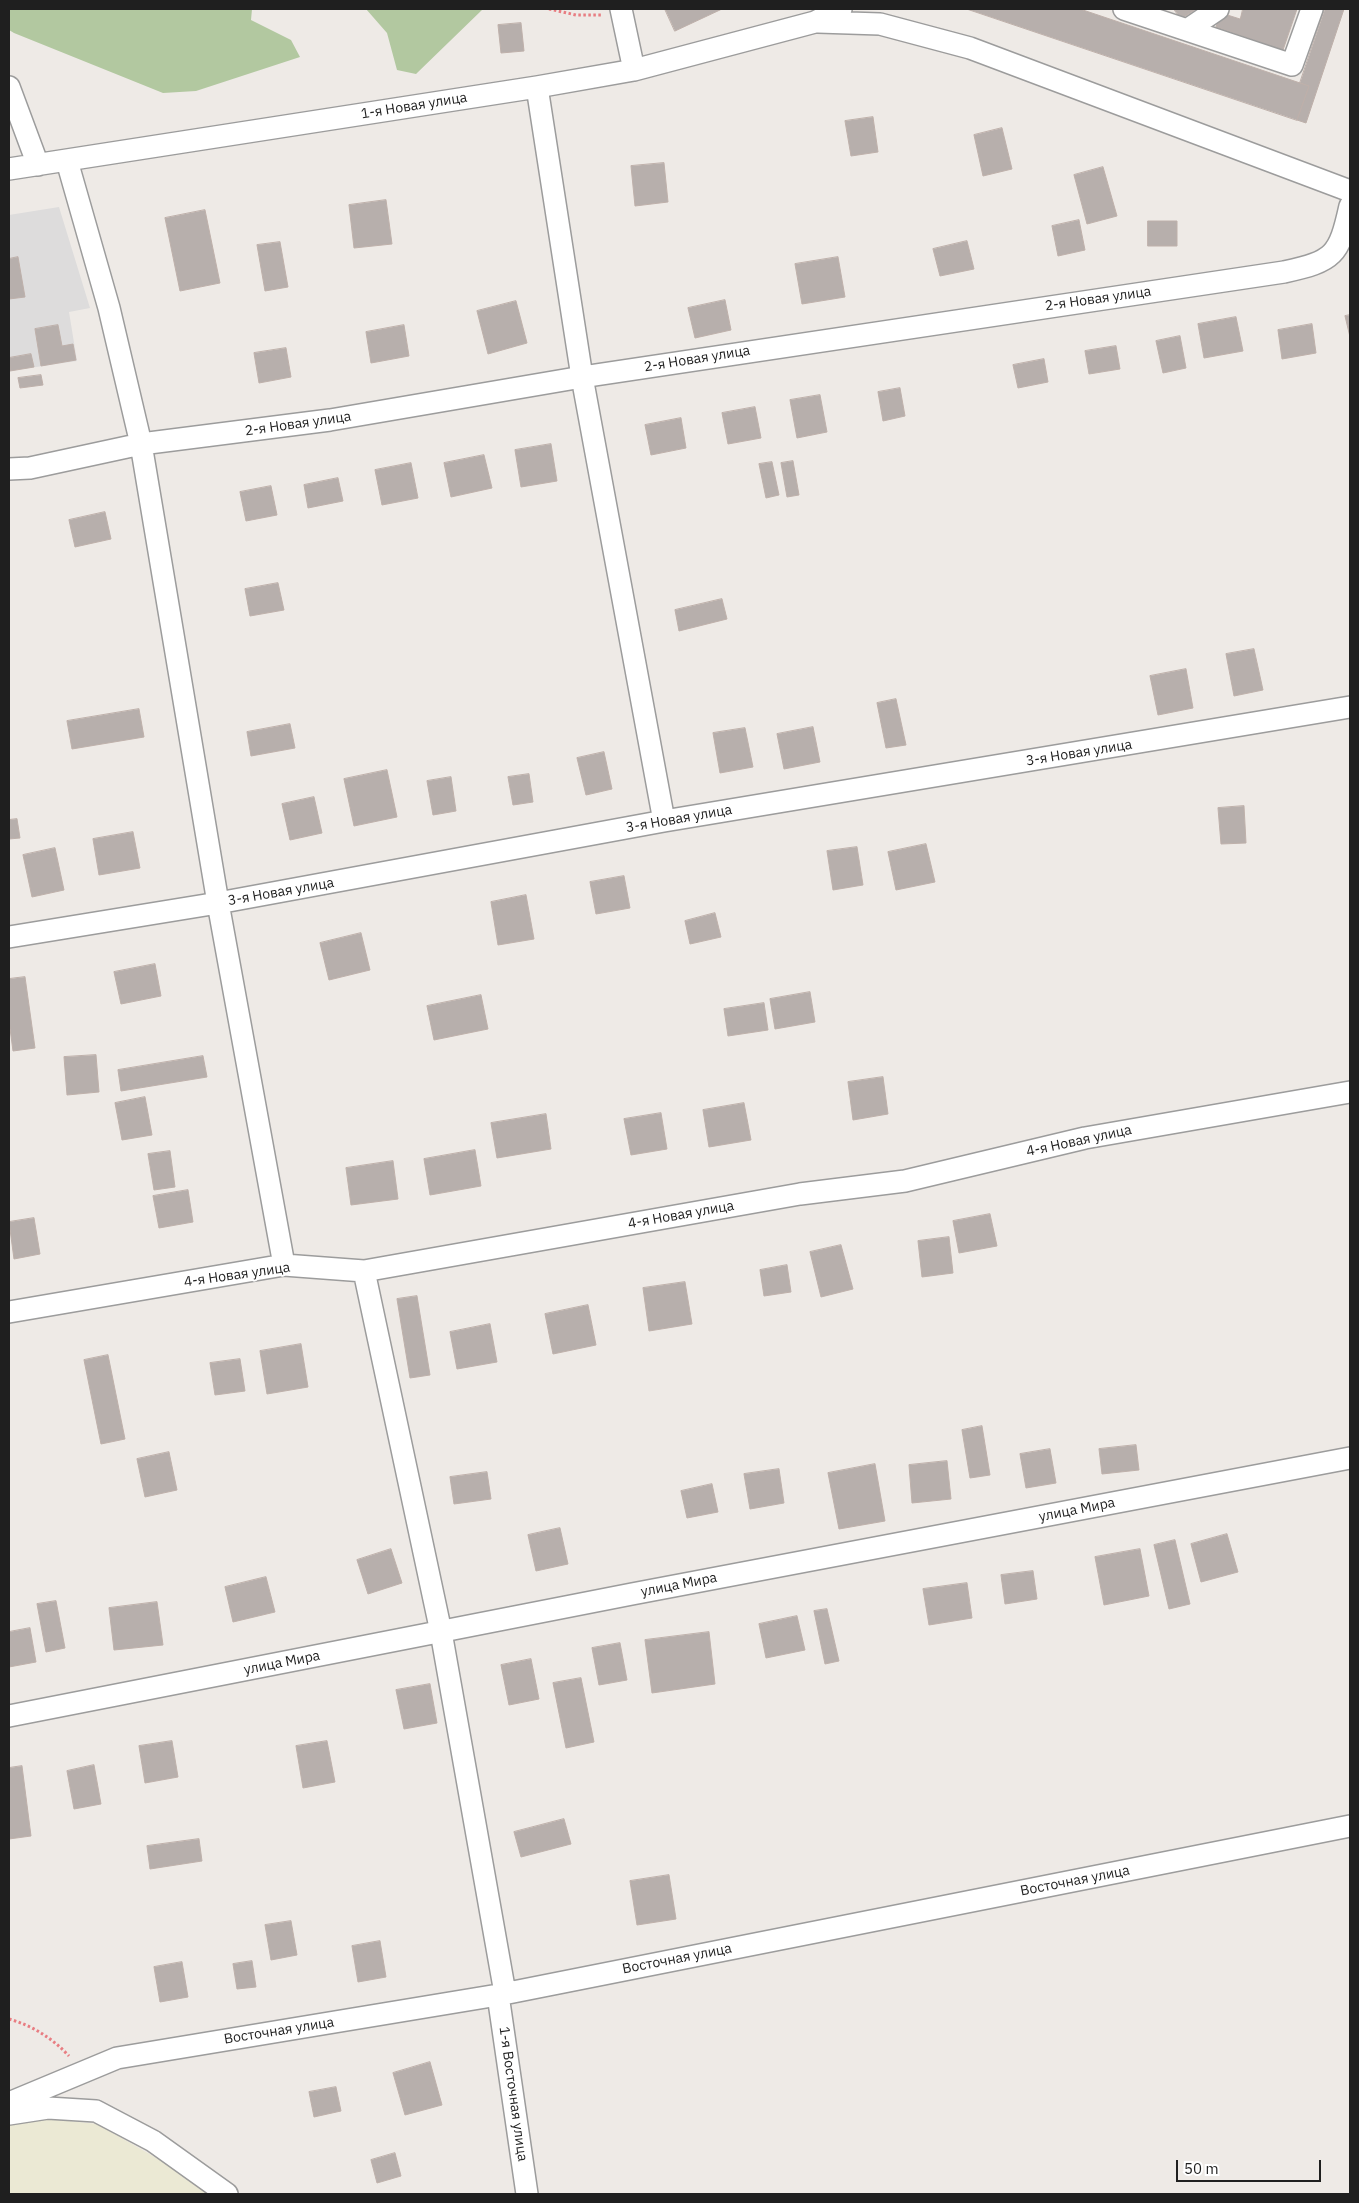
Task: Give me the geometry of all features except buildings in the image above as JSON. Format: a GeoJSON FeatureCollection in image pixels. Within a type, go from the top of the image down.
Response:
{"type":"FeatureCollection","features":[{"type":"Feature","properties":{"kind":"street"},"geometry":{"type":"LineString","coordinates":[[815,22],[841,9]]}},
{"type":"Feature","properties":{"kind":"street"},"geometry":{"type":"LineString","coordinates":[[1124,9],[1292,65],[1312,9]]}},
{"type":"Feature","properties":{"kind":"street"},"geometry":{"type":"LineString","coordinates":[[1187,30],[1218,9]]}},
{"type":"Feature","properties":{"kind":"street"},"geometry":{"type":"LineString","coordinates":[[622,12],[634,70]]}},
{"type":"Feature","properties":{"kind":"street"},"geometry":{"type":"LineString","coordinates":[[815,22],[880,24],[970,48],[1350,192]]}},
{"type":"Feature","properties":{"kind":"street","name":"1-я Новая улица"},"geometry":{"type":"LineString","coordinates":[[9,169],[537,87],[634,70],[815,22]]}},
{"type":"Feature","properties":{"kind":"street"},"geometry":{"type":"LineString","coordinates":[[9,87],[38,165]]}},
{"type":"Feature","properties":{"kind":"street"},"geometry":{"type":"LineString","coordinates":[[537,87],[582,377],[664,821]]}},
{"type":"Feature","properties":{"kind":"street"},"geometry":{"type":"LineString","coordinates":[[67,160],[109,308],[141,444],[218,903],[284,1266]]}},
{"type":"Feature","properties":{"kind":"street","name":"2-я Новая улица"},"geometry":{"type":"LineString","coordinates":[[9,469],[30,468],[141,444],[330,420],[582,377],[1284,272],[1315,265],[1334,253],[1344,234],[1350,206]]}},
{"type":"Feature","properties":{"kind":"street","name":"3-я Новая улица"},"geometry":{"type":"LineString","coordinates":[[9,937],[218,903],[664,821],[1350,707]]}},
{"type":"Feature","properties":{"kind":"street","name":"4-я Новая улица"},"geometry":{"type":"LineString","coordinates":[[9,1312],[284,1266],[364,1271],[800,1194],[905,1181],[1085,1138],[1350,1092]]}},
{"type":"Feature","properties":{"kind":"street","name":"1-я Восточная улица"},"geometry":{"type":"LineString","coordinates":[[364,1271],[441,1632],[502,1994],[527,2194]]}},
{"type":"Feature","properties":{"kind":"street","name":"улица Мира"},"geometry":{"type":"LineString","coordinates":[[9,1716],[632,1594],[1350,1458]]}},
{"type":"Feature","properties":{"kind":"street","name":"Восточная улица"},"geometry":{"type":"LineString","coordinates":[[9,2103],[118,2058],[502,1994],[1350,1826]]}},
{"type":"Feature","properties":{"kind":"street"},"geometry":{"type":"LineString","coordinates":[[9,2114],[48,2108],[96,2111],[153,2141],[227,2194]]}},
{"type":"Feature","properties":{"kind":"path"},"geometry":{"type":"LineString","coordinates":[[549,9],[576,15],[622,12]]}},
{"type":"Feature","properties":{"kind":"path"},"geometry":{"type":"LineString","coordinates":[[9,2019],[54,2040],[83,2072]]}},
{"type":"Feature","properties":{"kind":"shaded area"},"geometry":{"type":"Polygon","coordinates":[[[59,207],[90,308],[69,312],[77,361],[9,371],[9,215],[59,207]]]}},
{"type":"Feature","properties":{"kind":"shaded area"},"geometry":{"type":"Polygon","coordinates":[[[41,2118],[97,2124],[179,2171],[211,2194],[9,2194],[9,2123],[41,2118]]]}},
{"type":"Feature","properties":{"kind":"green space"},"geometry":{"type":"Polygon","coordinates":[[[9,9],[252,9],[251,20],[291,40],[300,57],[196,91],[163,93],[14,33],[9,30],[9,9]]]}},
{"type":"Feature","properties":{"kind":"green space"},"geometry":{"type":"Polygon","coordinates":[[[366,9],[483,9],[416,74],[397,70],[387,33],[366,9]]]}}]}
